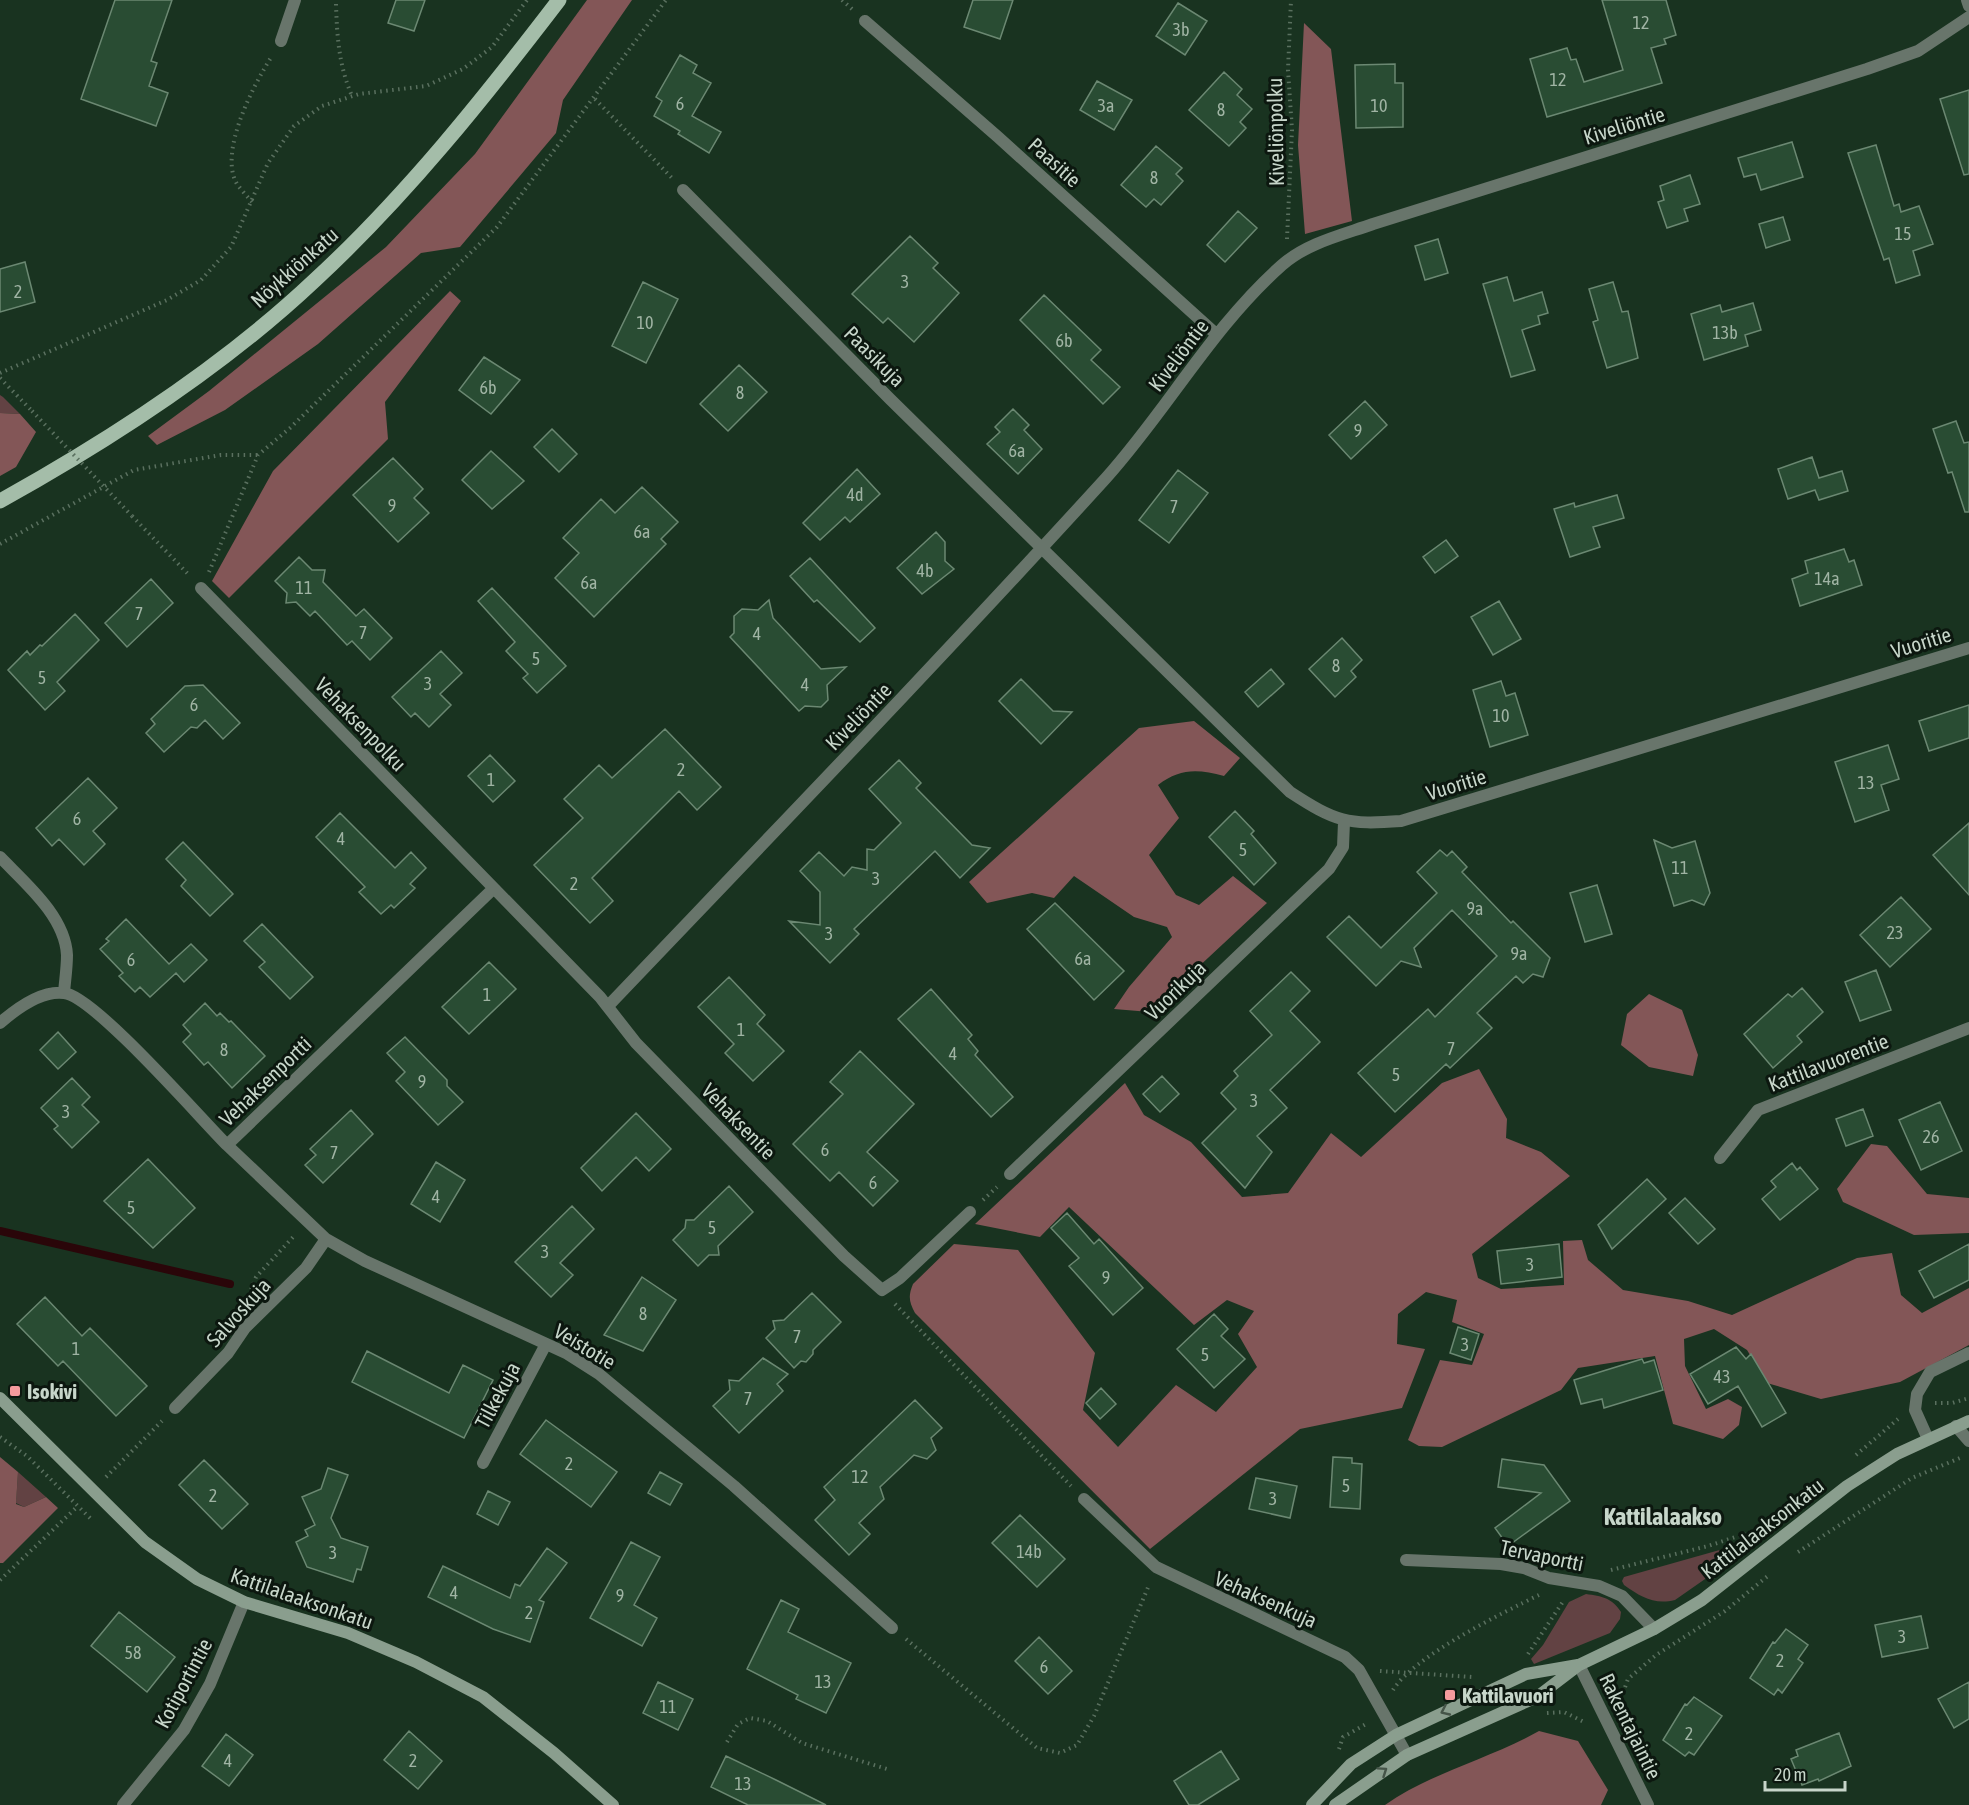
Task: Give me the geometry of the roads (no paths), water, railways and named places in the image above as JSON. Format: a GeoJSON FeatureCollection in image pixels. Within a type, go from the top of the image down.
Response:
{"type":"FeatureCollection","features":[{"type":"Feature","properties":{"kind":"main road","name":"Nöykkiönkatu"},"geometry":{"type":"LineString","coordinates":[[0,501],[129,424],[246,338],[315,281],[378,217],[480,104],[559,0]]}},
{"type":"Feature","properties":{"kind":"street"},"geometry":{"type":"LineString","coordinates":[[281,41],[295,0]]}},
{"type":"Feature","properties":{"kind":"street"},"geometry":{"type":"LineString","coordinates":[[1967,0],[1969,6]]}},
{"type":"Feature","properties":{"kind":"street","name":"Kiveliöntie"},"geometry":{"type":"LineString","coordinates":[[608,1006],[1042,548],[1137,443],[1216,334],[1284,263],[1315,244],[1373,224],[1918,51],[1969,16]]}},
{"type":"Feature","properties":{"kind":"street","name":"Paasitie"},"geometry":{"type":"LineString","coordinates":[[865,21],[998,137],[1216,334]]}},
{"type":"Feature","properties":{"kind":"street","name":"Paasikuja"},"geometry":{"type":"LineString","coordinates":[[683,190],[1042,548]]}},
{"type":"Feature","properties":{"kind":"street","name":"Vuoritie"},"geometry":{"type":"LineString","coordinates":[[1042,548],[1290,792],[1315,809],[1344,822],[1401,821],[1969,648]]}},
{"type":"Feature","properties":{"kind":"street","name":"Vehaksenpolku"},"geometry":{"type":"LineString","coordinates":[[201,588],[493,889]]}},
{"type":"Feature","properties":{"kind":"street","name":"Vuorikuja"},"geometry":{"type":"LineString","coordinates":[[1010,1174],[1329,869],[1343,847],[1344,822]]}},
{"type":"Feature","properties":{"kind":"street"},"geometry":{"type":"LineString","coordinates":[[0,857],[35,894],[60,927],[67,953],[64,993],[29,1000],[0,1023]]}},
{"type":"Feature","properties":{"kind":"street","name":"Vehaksentie"},"geometry":{"type":"LineString","coordinates":[[493,889],[608,1006],[636,1043],[844,1256],[882,1290],[900,1278],[970,1212]]}},
{"type":"Feature","properties":{"kind":"street","name":"Vehaksenportti"},"geometry":{"type":"LineString","coordinates":[[64,993],[82,1000],[109,1023],[227,1145],[493,889]]}},
{"type":"Feature","properties":{"kind":"street","name":"Kattilavuorentie"},"geometry":{"type":"LineString","coordinates":[[1720,1158],[1758,1110],[1969,1028]]}},
{"type":"Feature","properties":{"kind":"street","name":"Veistotie"},"geometry":{"type":"LineString","coordinates":[[227,1145],[326,1239],[365,1261],[546,1344],[599,1374],[734,1486],[892,1628]]}},
{"type":"Feature","properties":{"kind":"street","name":"Salvoskuja"},"geometry":{"type":"LineString","coordinates":[[175,1408],[228,1353],[245,1328],[306,1268],[326,1239]]}},
{"type":"Feature","properties":{"kind":"street","name":"Tilkekuja"},"geometry":{"type":"LineString","coordinates":[[483,1463],[546,1344]]}},
{"type":"Feature","properties":{"kind":"street"},"geometry":{"type":"LineString","coordinates":[[1928,1439],[1915,1410],[1917,1394],[1930,1372],[1969,1353]]}},
{"type":"Feature","properties":{"kind":"street","name":"Kattilalaaksonkatu"},"geometry":{"type":"LineString","coordinates":[[0,1398],[145,1542],[197,1579],[244,1602],[348,1633],[416,1662],[483,1697],[554,1753],[613,1805]]}},
{"type":"Feature","properties":{"kind":"street","name":"Kattilalaaksonkatu"},"geometry":{"type":"LineString","coordinates":[[1335,1805],[1407,1755],[1537,1697],[1579,1665],[1654,1629],[1702,1600],[1847,1486],[1897,1454],[1969,1421]]}},
{"type":"Feature","properties":{"kind":"street"},"geometry":{"type":"LineString","coordinates":[[1956,1426],[1969,1441]]}},
{"type":"Feature","properties":{"kind":"street","name":"Vehaksenkuja"},"geometry":{"type":"LineString","coordinates":[[1084,1499],[1156,1567],[1345,1657],[1359,1670],[1407,1755]]}},
{"type":"Feature","properties":{"kind":"street","name":"Tervaportti"},"geometry":{"type":"LineString","coordinates":[[1406,1560],[1501,1564],[1614,1590],[1654,1629]]}},
{"type":"Feature","properties":{"kind":"street","name":"Kotiportintie"},"geometry":{"type":"LineString","coordinates":[[123,1805],[184,1730],[210,1684],[244,1602]]}},
{"type":"Feature","properties":{"kind":"street","name":"Kattilalaaksonkatu"},"geometry":{"type":"LineString","coordinates":[[1311,1805],[1351,1764],[1395,1735],[1526,1674],[1579,1665]]}},
{"type":"Feature","properties":{"kind":"street","name":"Rakentajaintie"},"geometry":{"type":"LineString","coordinates":[[1579,1665],[1648,1805]]}},
{"type":"Feature","properties":{"kind":"waterway"},"geometry":{"type":"LineString","coordinates":[[0,1231],[230,1284]]}},
{"type":"Feature","properties":{"kind":"place","name":"Isokivi"},"geometry":{"type":"Point","coordinates":[15,1391]}},
{"type":"Feature","properties":{"kind":"place","name":"Kattilavuori"},"geometry":{"type":"Point","coordinates":[1450,1695]}},
{"type":"Feature","properties":{"kind":"district","name":"Kattilalaakso"},"geometry":{"type":"Point","coordinates":[1663,1516]}}]}
